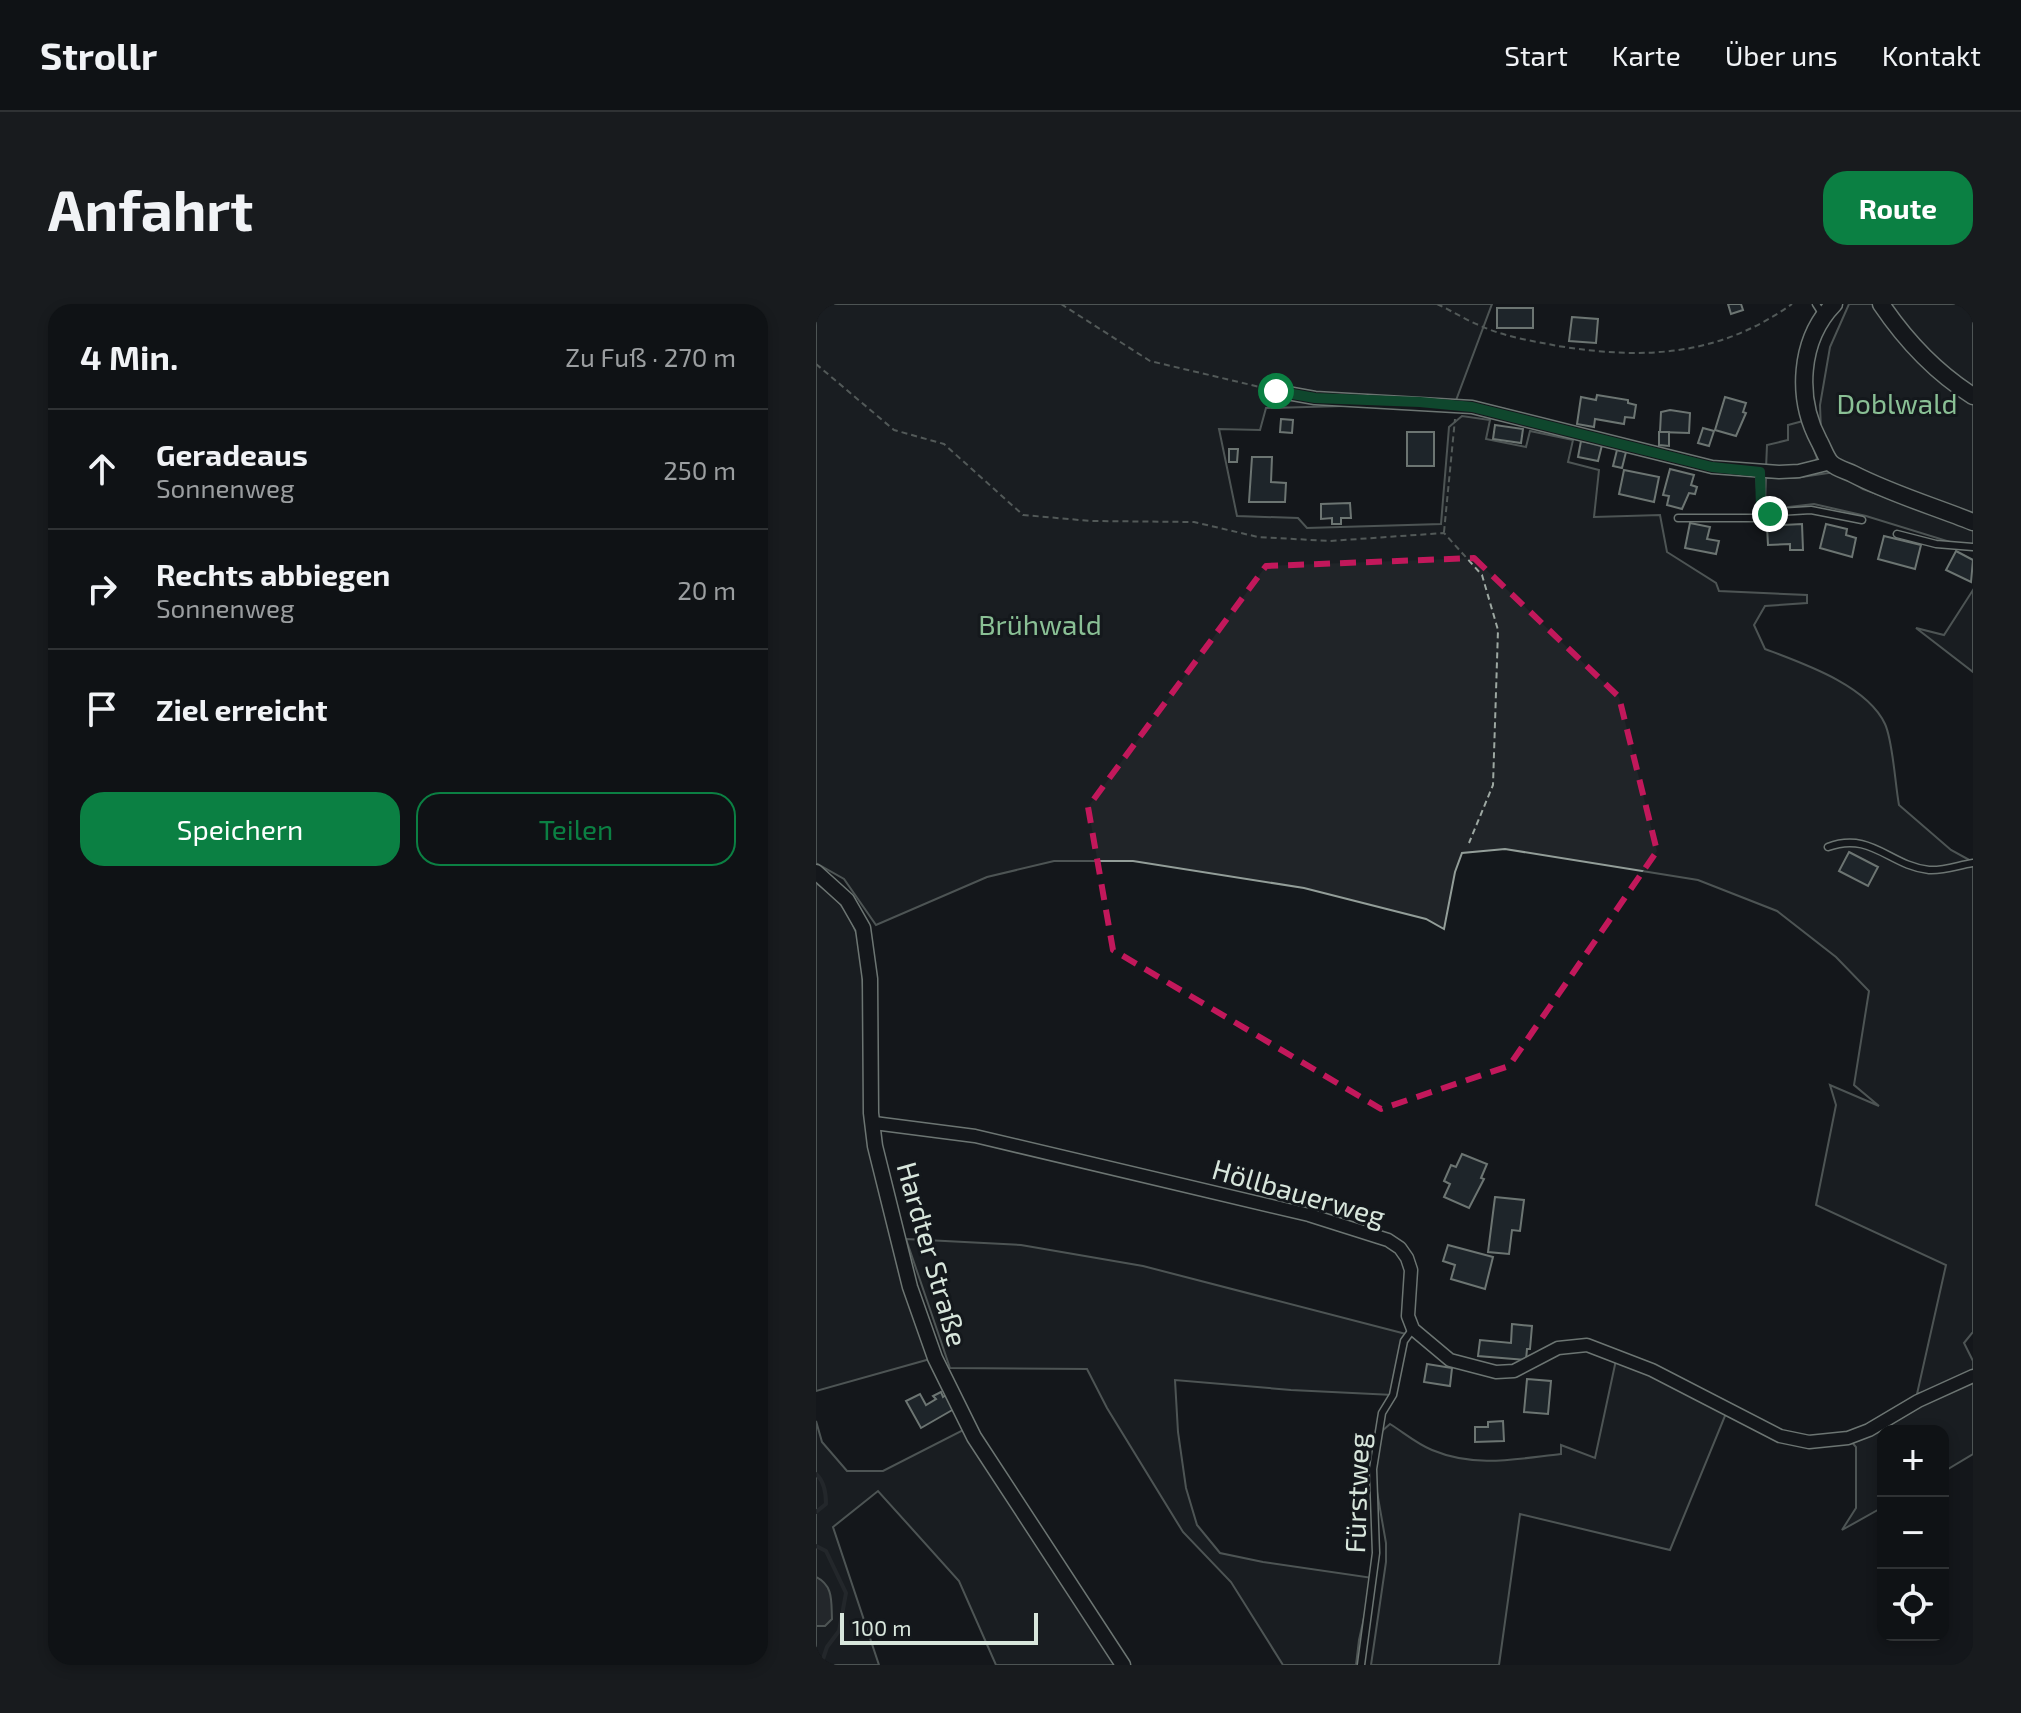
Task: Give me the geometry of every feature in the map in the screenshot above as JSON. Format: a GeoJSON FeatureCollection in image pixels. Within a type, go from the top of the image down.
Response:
{"type":"FeatureCollection","features":[{"type":"Feature","properties":{"kind":"main road"},"geometry":{"type":"LineString","coordinates":[[1881,304],[1906,339],[1923,356],[1973,396]]}},
{"type":"Feature","properties":{"kind":"main road"},"geometry":{"type":"LineString","coordinates":[[1824,308],[1808,347],[1806,402],[1814,432],[1831,463],[1906,498],[1973,522]]}},
{"type":"Feature","properties":{"kind":"street"},"geometry":{"type":"LineString","coordinates":[[1276,391],[1339,400],[1472,407],[1712,467],[1760,472],[1799,471],[1831,463]]}},
{"type":"Feature","properties":{"kind":"street","name":"Hardter Straße"},"geometry":{"type":"LineString","coordinates":[[816,872],[847,900],[863,928],[870,979],[871,1113],[875,1146],[910,1287],[935,1358],[974,1437],[1123,1665]]}},
{"type":"Feature","properties":{"kind":"street","name":"Höllbauerweg"},"geometry":{"type":"LineString","coordinates":[[874,1123],[975,1136],[1309,1215],[1388,1240],[1400,1248],[1411,1270],[1408,1316],[1413,1329]]}},
{"type":"Feature","properties":{"kind":"street"},"geometry":{"type":"LineString","coordinates":[[1413,1329],[1450,1360],[1496,1372],[1514,1371],[1558,1348],[1575,1344],[1595,1347],[1652,1370],[1780,1436],[1809,1442],[1848,1438],[1869,1430],[1918,1401],[1973,1376]]}},
{"type":"Feature","properties":{"kind":"lane"},"geometry":{"type":"LineString","coordinates":[[1760,472],[1763,513]]}},
{"type":"Feature","properties":{"kind":"lane"},"geometry":{"type":"LineString","coordinates":[[1678,518],[1754,518],[1763,513],[1811,510],[1862,520]]}},
{"type":"Feature","properties":{"kind":"lane"},"geometry":{"type":"LineString","coordinates":[[1897,534],[1936,544],[1973,547]]}},
{"type":"Feature","properties":{"kind":"lane"},"geometry":{"type":"LineString","coordinates":[[1828,847],[1839,843],[1861,843],[1927,869],[1973,863]]}},
{"type":"Feature","properties":{"kind":"lane","name":"Fürstweg"},"geometry":{"type":"LineString","coordinates":[[1361,1665],[1376,1553],[1373,1469],[1379,1427],[1382,1413],[1393,1395],[1404,1341],[1413,1329]]}},
{"type":"Feature","properties":{"kind":"path"},"geometry":{"type":"LineString","coordinates":[[1061,304],[1150,361],[1276,391]]}},
{"type":"Feature","properties":{"kind":"path"},"geometry":{"type":"LineString","coordinates":[[1437,304],[1481,327],[1509,335],[1590,351],[1653,354],[1682,350],[1740,334],[1761,326],[1792,304]]}},
{"type":"Feature","properties":{"kind":"path"},"geometry":{"type":"LineString","coordinates":[[816,364],[894,430],[944,444],[1023,515],[1091,521],[1194,522],[1258,537],[1330,541],[1444,533]]}},
{"type":"Feature","properties":{"kind":"path"},"geometry":{"type":"LineString","coordinates":[[1456,406],[1444,533],[1482,575],[1498,630],[1493,785],[1469,843]]}},
{"type":"Feature","properties":{"kind":"highlighted area"},"geometry":{"type":"Polygon","coordinates":[[[1474,558],[1619,697],[1657,851],[1509,1066],[1381,1109],[1113,950],[1088,807],[1266,566],[1474,558]]]}},
{"type":"Feature","properties":{"kind":"green space","name":"Brühwald"},"geometry":{"type":"Polygon","coordinates":[[[816,304],[1492,304],[1455,403],[1266,408],[1260,430],[1219,429],[1237,516],[1298,518],[1307,528],[1441,524],[1449,427],[1462,416],[1490,420],[1486,439],[1526,447],[1530,431],[1573,440],[1568,462],[1599,470],[1594,517],[1660,515],[1667,552],[1716,583],[1719,591],[1807,595],[1807,603],[1765,606],[1754,625],[1765,649],[1832,677],[1864,698],[1876,710],[1885,724],[1890,741],[1899,805],[1951,850],[1973,862],[1973,1332],[1964,1343],[1973,1361],[1973,1371],[1944,1386],[1917,1394],[1946,1265],[1816,1205],[1836,1105],[1830,1085],[1879,1106],[1854,1085],[1869,991],[1836,957],[1777,911],[1698,880],[1505,849],[1462,853],[1455,872],[1444,929],[1426,919],[1304,888],[1133,861],[1054,861],[987,877],[876,925],[844,879],[816,863],[816,304]]]}},
{"type":"Feature","properties":{"kind":"green space","name":"Doblwald"},"geometry":{"type":"Polygon","coordinates":[[[1849,304],[1973,304],[1973,520],[1836,459],[1821,431],[1820,405],[1830,347],[1849,304]]]}},
{"type":"Feature","properties":{"kind":"green space"},"geometry":{"type":"Polygon","coordinates":[[[1803,421],[1817,458],[1814,464],[1766,469],[1767,445],[1788,440],[1788,425],[1803,421]]]}},
{"type":"Feature","properties":{"kind":"green space"},"geometry":{"type":"Polygon","coordinates":[[[1835,472],[1863,489],[1973,529],[1973,549],[1866,516],[1814,504],[1772,509],[1765,503],[1766,478],[1795,478],[1835,472]]]}},
{"type":"Feature","properties":{"kind":"green space"},"geometry":{"type":"Polygon","coordinates":[[[1973,590],[1973,672],[1916,628],[1944,635],[1973,590]]]}},
{"type":"Feature","properties":{"kind":"green space"},"geometry":{"type":"Polygon","coordinates":[[[816,883],[833,896],[844,910],[861,945],[870,1145],[930,1359],[816,1391],[816,883]]]}},
{"type":"Feature","properties":{"kind":"green space"},"geometry":{"type":"Polygon","coordinates":[[[906,1239],[1021,1245],[1143,1266],[1406,1334],[1393,1395],[1175,1380],[1186,1488],[1197,1525],[1220,1553],[1373,1578],[1356,1665],[1283,1665],[1231,1582],[1183,1532],[1107,1408],[1087,1369],[950,1368],[906,1239]]]}},
{"type":"Feature","properties":{"kind":"green space"},"geometry":{"type":"Polygon","coordinates":[[[1616,1360],[1727,1411],[1670,1550],[1520,1514],[1499,1665],[1371,1665],[1386,1562],[1386,1543],[1373,1469],[1382,1431],[1390,1424],[1426,1447],[1464,1459],[1496,1461],[1561,1454],[1561,1445],[1595,1458],[1616,1360]]]}},
{"type":"Feature","properties":{"kind":"green space"},"geometry":{"type":"Polygon","coordinates":[[[1973,1379],[1973,1454],[1949,1468],[1949,1425],[1882,1425],[1973,1379]]]}},
{"type":"Feature","properties":{"kind":"green space"},"geometry":{"type":"Polygon","coordinates":[[[816,1421],[822,1442],[847,1471],[883,1471],[969,1427],[1115,1665],[996,1665],[959,1581],[878,1491],[833,1527],[879,1665],[816,1665],[816,1421]]]}},
{"type":"Feature","properties":{"kind":"green space"},"geometry":{"type":"Polygon","coordinates":[[[1877,1428],[1877,1510],[1842,1530],[1856,1508],[1856,1447],[1851,1441],[1877,1428]]]}},
{"type":"Feature","properties":{"kind":"shaded area"},"geometry":{"type":"Polygon","coordinates":[[[816,1577],[826,1585],[830,1595],[832,1619],[825,1626],[816,1626],[816,1577]]]}},
{"type":"Feature","properties":{"kind":"building"},"geometry":{"type":"Polygon","coordinates":[[[1728,304],[1741,304],[1743,310],[1731,314],[1728,304]]]}},
{"type":"Feature","properties":{"kind":"building"},"geometry":{"type":"Polygon","coordinates":[[[1497,308],[1533,308],[1533,328],[1497,328],[1497,308]]]}},
{"type":"Feature","properties":{"kind":"building"},"geometry":{"type":"Polygon","coordinates":[[[1572,317],[1598,319],[1596,343],[1569,341],[1572,317]]]}},
{"type":"Feature","properties":{"kind":"building"},"geometry":{"type":"Polygon","coordinates":[[[1597,395],[1628,400],[1628,403],[1636,405],[1634,418],[1625,417],[1624,424],[1595,419],[1594,427],[1577,424],[1581,397],[1596,400],[1597,395]]]}},
{"type":"Feature","properties":{"kind":"building"},"geometry":{"type":"Polygon","coordinates":[[[1725,397],[1746,403],[1743,412],[1746,413],[1736,436],[1715,430],[1725,397]]]}},
{"type":"Feature","properties":{"kind":"building"},"geometry":{"type":"Polygon","coordinates":[[[1661,412],[1690,413],[1689,433],[1660,432],[1661,412]]]}},
{"type":"Feature","properties":{"kind":"building"},"geometry":{"type":"Polygon","coordinates":[[[1281,419],[1293,420],[1292,433],[1280,432],[1281,419]]]}},
{"type":"Feature","properties":{"kind":"building"},"geometry":{"type":"Polygon","coordinates":[[[1495,425],[1523,429],[1521,443],[1493,439],[1495,425]]]}},
{"type":"Feature","properties":{"kind":"building"},"geometry":{"type":"Polygon","coordinates":[[[1703,428],[1714,431],[1709,446],[1698,443],[1703,428]]]}},
{"type":"Feature","properties":{"kind":"building"},"geometry":{"type":"Polygon","coordinates":[[[1407,432],[1434,432],[1434,466],[1407,466],[1407,432]]]}},
{"type":"Feature","properties":{"kind":"building"},"geometry":{"type":"Polygon","coordinates":[[[1659,432],[1669,432],[1669,446],[1659,445],[1659,432]]]}},
{"type":"Feature","properties":{"kind":"building"},"geometry":{"type":"Polygon","coordinates":[[[1581,441],[1602,445],[1598,461],[1578,457],[1581,441]]]}},
{"type":"Feature","properties":{"kind":"building"},"geometry":{"type":"Polygon","coordinates":[[[1229,449],[1238,449],[1237,462],[1229,462],[1229,449]]]}},
{"type":"Feature","properties":{"kind":"building"},"geometry":{"type":"Polygon","coordinates":[[[1617,450],[1626,452],[1622,468],[1613,466],[1617,450]]]}},
{"type":"Feature","properties":{"kind":"building"},"geometry":{"type":"Polygon","coordinates":[[[1252,457],[1272,457],[1271,482],[1286,483],[1285,502],[1249,502],[1252,457]]]}},
{"type":"Feature","properties":{"kind":"building"},"geometry":{"type":"Polygon","coordinates":[[[1670,469],[1694,475],[1691,485],[1697,487],[1695,494],[1689,493],[1682,509],[1667,505],[1669,496],[1663,495],[1670,469]]]}},
{"type":"Feature","properties":{"kind":"building"},"geometry":{"type":"Polygon","coordinates":[[[1624,470],[1659,477],[1654,502],[1619,494],[1624,470]]]}},
{"type":"Feature","properties":{"kind":"building"},"geometry":{"type":"Polygon","coordinates":[[[1350,503],[1351,518],[1341,518],[1341,524],[1332,524],[1332,518],[1321,519],[1321,504],[1350,503]]]}},
{"type":"Feature","properties":{"kind":"building"},"geometry":{"type":"Polygon","coordinates":[[[1690,523],[1710,527],[1707,539],[1719,541],[1716,554],[1685,548],[1690,523]]]}},
{"type":"Feature","properties":{"kind":"building"},"geometry":{"type":"Polygon","coordinates":[[[1802,524],[1803,550],[1790,550],[1790,544],[1768,545],[1767,526],[1802,524]]]}},
{"type":"Feature","properties":{"kind":"building"},"geometry":{"type":"Polygon","coordinates":[[[1826,524],[1847,529],[1846,535],[1856,538],[1852,557],[1820,548],[1826,524]]]}},
{"type":"Feature","properties":{"kind":"building"},"geometry":{"type":"Polygon","coordinates":[[[1884,536],[1921,545],[1915,569],[1878,559],[1884,536]]]}},
{"type":"Feature","properties":{"kind":"building"},"geometry":{"type":"Polygon","coordinates":[[[1956,551],[1973,560],[1971,582],[1946,570],[1956,551]]]}},
{"type":"Feature","properties":{"kind":"building"},"geometry":{"type":"Polygon","coordinates":[[[1849,852],[1878,867],[1868,886],[1839,871],[1849,852]]]}},
{"type":"Feature","properties":{"kind":"building"},"geometry":{"type":"Polygon","coordinates":[[[1462,1154],[1487,1164],[1481,1178],[1484,1179],[1469,1208],[1444,1197],[1450,1184],[1444,1181],[1451,1165],[1456,1167],[1462,1154]]]}},
{"type":"Feature","properties":{"kind":"building"},"geometry":{"type":"Polygon","coordinates":[[[1495,1197],[1524,1200],[1520,1231],[1512,1230],[1509,1254],[1488,1252],[1495,1197]]]}},
{"type":"Feature","properties":{"kind":"building"},"geometry":{"type":"Polygon","coordinates":[[[1448,1245],[1493,1257],[1485,1289],[1451,1279],[1455,1265],[1443,1261],[1448,1245]]]}},
{"type":"Feature","properties":{"kind":"building"},"geometry":{"type":"Polygon","coordinates":[[[1512,1324],[1532,1326],[1526,1360],[1478,1356],[1480,1340],[1511,1343],[1512,1324]]]}},
{"type":"Feature","properties":{"kind":"building"},"geometry":{"type":"Polygon","coordinates":[[[1427,1364],[1452,1368],[1450,1386],[1424,1382],[1427,1364]]]}},
{"type":"Feature","properties":{"kind":"building"},"geometry":{"type":"Polygon","coordinates":[[[1527,1379],[1551,1381],[1548,1414],[1524,1412],[1527,1379]]]}},
{"type":"Feature","properties":{"kind":"building"},"geometry":{"type":"Polygon","coordinates":[[[941,1392],[954,1409],[921,1428],[906,1401],[920,1394],[926,1405],[941,1392]]]}},
{"type":"Feature","properties":{"kind":"building"},"geometry":{"type":"Polygon","coordinates":[[[1503,1421],[1504,1441],[1475,1442],[1475,1427],[1488,1427],[1488,1422],[1503,1421]]]}},
{"type":"Feature","properties":{"kind":"waterway"},"geometry":{"type":"LineString","coordinates":[[816,1474],[823,1484],[826,1504],[816,1512]]}},
{"type":"Feature","properties":{"kind":"waterway"},"geometry":{"type":"LineString","coordinates":[[816,1546],[826,1551],[846,1593],[839,1631],[827,1647],[821,1665]]}},
{"type":"Feature","properties":{"kind":"route"},"geometry":{"type":"LineString","coordinates":[[1276,391],[1339,400],[1472,407],[1712,467],[1760,472],[1761,509],[1763,513],[1770,514]]}}]}
